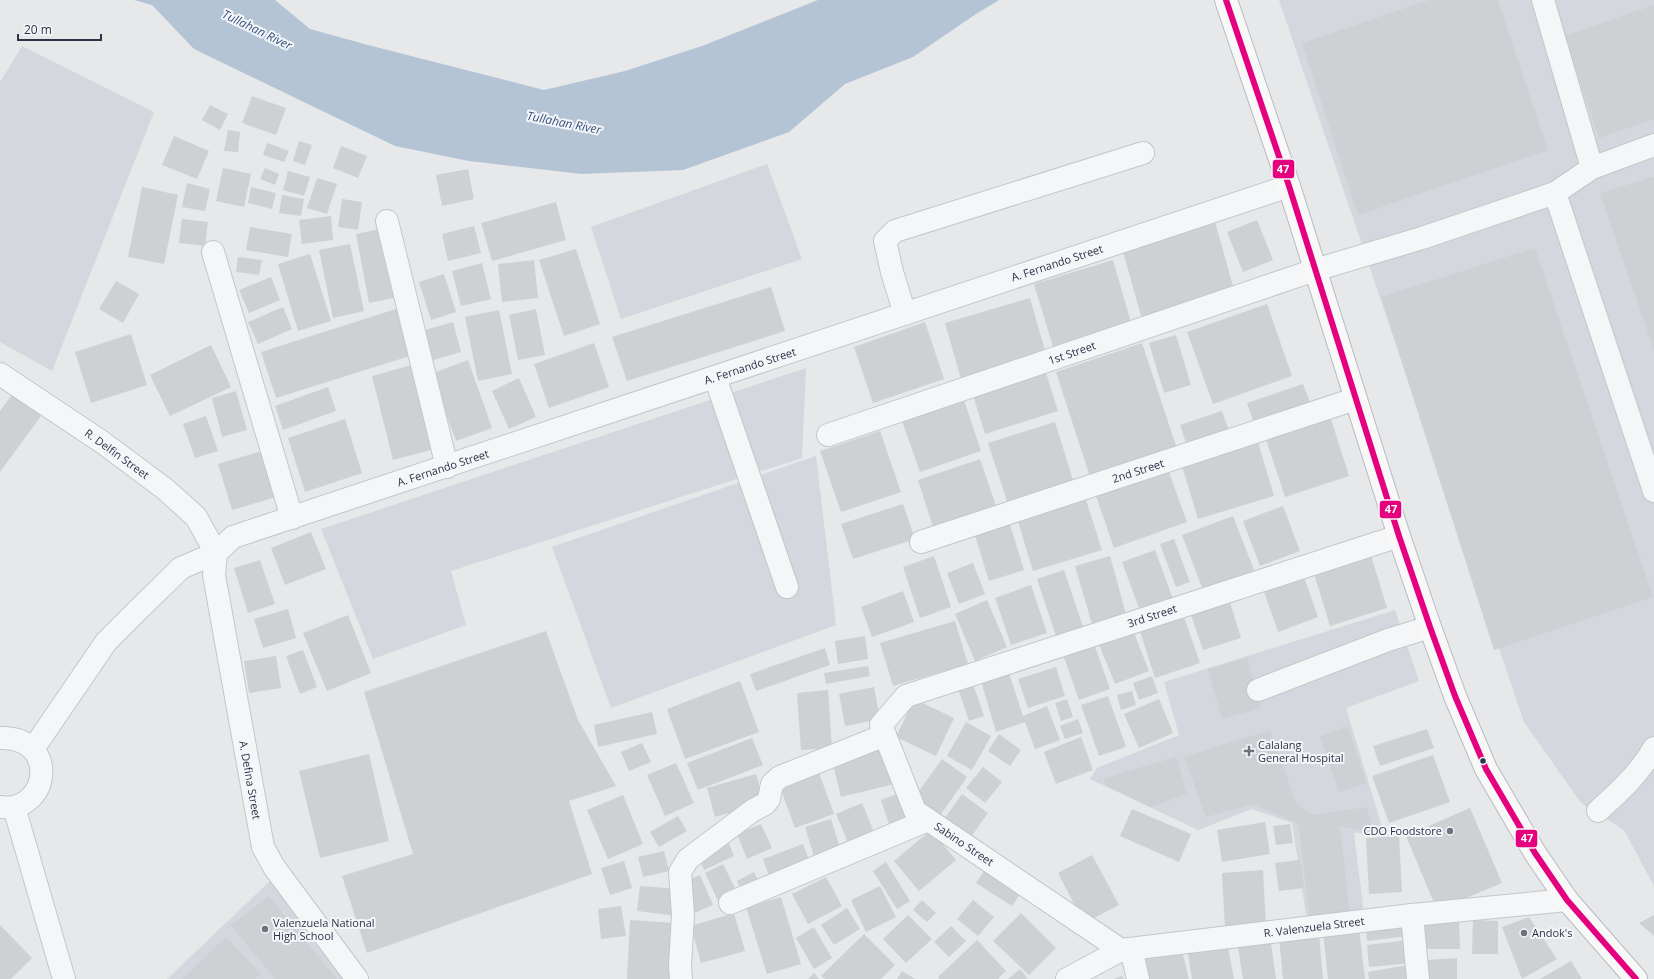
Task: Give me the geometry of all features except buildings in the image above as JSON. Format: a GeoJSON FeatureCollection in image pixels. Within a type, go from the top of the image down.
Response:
{"type":"FeatureCollection","features":[{"type":"Feature","properties":{"kind":"highway"},"geometry":{"type":"LineString","coordinates":[[1226,0],[1288,186],[1399,536],[1455,696],[1486,769],[1535,853],[1567,900],[1636,979]]}},
{"type":"Feature","properties":{"kind":"street"},"geometry":{"type":"LineString","coordinates":[[1543,0],[1592,168]]}},
{"type":"Feature","properties":{"kind":"street","name":"1st Street"},"geometry":{"type":"LineString","coordinates":[[828,435],[1315,270],[1422,238],[1555,193],[1592,168],[1654,145]]}},
{"type":"Feature","properties":{"kind":"street"},"geometry":{"type":"LineString","coordinates":[[905,314],[892,272],[885,241],[895,231],[1143,153]]}},
{"type":"Feature","properties":{"kind":"street","name":"A. Fernando Street"},"geometry":{"type":"LineString","coordinates":[[216,553],[233,537],[1288,186]]}},
{"type":"Feature","properties":{"kind":"street"},"geometry":{"type":"LineString","coordinates":[[1555,193],[1654,491]]}},
{"type":"Feature","properties":{"kind":"street"},"geometry":{"type":"LineString","coordinates":[[387,221],[447,467]]}},
{"type":"Feature","properties":{"kind":"street"},"geometry":{"type":"LineString","coordinates":[[213,252],[292,518]]}},
{"type":"Feature","properties":{"kind":"street","name":"R. Delfin Street"},"geometry":{"type":"LineString","coordinates":[[0,374],[102,442],[165,489],[196,518],[216,553]]}},
{"type":"Feature","properties":{"kind":"street"},"geometry":{"type":"LineString","coordinates":[[715,377],[787,587]]}},
{"type":"Feature","properties":{"kind":"street","name":"2nd Street"},"geometry":{"type":"LineString","coordinates":[[921,542],[1355,399]]}},
{"type":"Feature","properties":{"kind":"street","name":"3rd Street"},"geometry":{"type":"LineString","coordinates":[[906,696],[1399,536]]}},
{"type":"Feature","properties":{"kind":"street"},"geometry":{"type":"LineString","coordinates":[[33,749],[106,642],[181,568],[216,553]]}},
{"type":"Feature","properties":{"kind":"street","name":"A. Defina Street"},"geometry":{"type":"LineString","coordinates":[[216,553],[214,575],[263,847],[274,867],[357,979]]}},
{"type":"Feature","properties":{"kind":"street"},"geometry":{"type":"LineString","coordinates":[[1258,690],[1388,640],[1430,627]]}},
{"type":"Feature","properties":{"kind":"street","name":"Sabino Street"},"geometry":{"type":"LineString","coordinates":[[906,696],[881,725],[915,811],[1126,950]]}},
{"type":"Feature","properties":{"kind":"street"},"geometry":{"type":"LineString","coordinates":[[681,979],[680,966],[683,915],[680,872],[688,859],[752,811],[765,804],[770,799],[772,784],[780,777],[885,735]]}},
{"type":"Feature","properties":{"kind":"street"},"geometry":{"type":"LineString","coordinates":[[0,738],[11,738],[23,741],[33,749],[39,759],[42,771],[40,783],[34,794],[25,802],[7,807],[64,979]]}},
{"type":"Feature","properties":{"kind":"street"},"geometry":{"type":"LineString","coordinates":[[1598,811],[1619,793],[1650,756],[1654,748]]}},
{"type":"Feature","properties":{"kind":"street"},"geometry":{"type":"LineString","coordinates":[[730,903],[928,820]]}},
{"type":"Feature","properties":{"kind":"street","name":"R. Valenzuela Street"},"geometry":{"type":"LineString","coordinates":[[1067,979],[1126,950],[1412,916],[1567,900]]}},
{"type":"Feature","properties":{"kind":"street"},"geometry":{"type":"LineString","coordinates":[[1412,916],[1418,979]]}},
{"type":"Feature","properties":{"kind":"street"},"geometry":{"type":"LineString","coordinates":[[1126,950],[1138,979]]}},
{"type":"Feature","properties":{"kind":"shaded area"},"geometry":{"type":"Polygon","coordinates":[[[1279,0],[1654,0],[1654,886],[1624,830],[1581,803],[1524,722],[1279,0]]]}},
{"type":"Feature","properties":{"kind":"shaded area"},"geometry":{"type":"Polygon","coordinates":[[[22,46],[154,112],[52,371],[0,342],[0,82],[22,46]]]}},
{"type":"Feature","properties":{"kind":"shaded area"},"geometry":{"type":"Polygon","coordinates":[[[767,164],[802,259],[621,319],[591,227],[767,164]]]}},
{"type":"Feature","properties":{"kind":"shaded area"},"geometry":{"type":"Polygon","coordinates":[[[806,368],[802,458],[451,571],[466,625],[373,659],[321,529],[806,368]]]}},
{"type":"Feature","properties":{"kind":"shaded area"},"geometry":{"type":"Polygon","coordinates":[[[816,456],[836,625],[611,708],[552,547],[816,456]]]}},
{"type":"Feature","properties":{"kind":"shaded area","name":"Calalang General Hospital"},"geometry":{"type":"Polygon","coordinates":[[[1395,610],[1419,681],[1346,708],[1384,833],[1354,833],[1364,913],[1307,921],[1292,823],[1252,809],[1198,830],[1090,779],[1097,768],[1179,735],[1164,682],[1395,610]]]}},
{"type":"Feature","properties":{"kind":"shaded area","name":"Valenzuela National High School"},"geometry":{"type":"Polygon","coordinates":[[[273,878],[345,979],[167,979],[273,878]]]}},
{"type":"Feature","properties":{"kind":"water","name":"Tullahan River"},"geometry":{"type":"Polygon","coordinates":[[[134,0],[275,0],[310,29],[544,90],[625,71],[702,46],[818,0],[999,0],[913,57],[845,84],[789,132],[683,170],[581,174],[469,161],[395,146],[194,49],[152,5],[134,0]]]}},
{"type":"Feature","properties":{"kind":"transit line","name":"47"},"geometry":{"type":"LineString","coordinates":[[1226,0],[1289,186],[1399,536],[1455,696],[1486,769],[1535,853],[1567,900],[1636,979]]}},
{"type":"Feature","properties":{"kind":"place","name":"Calalang General Hospital"},"geometry":{"type":"Point","coordinates":[1249,751]}},
{"type":"Feature","properties":{"kind":"place","name":"CDO Foodstore"},"geometry":{"type":"Point","coordinates":[1450,831]}},
{"type":"Feature","properties":{"kind":"place","name":"Valenzuela National High School"},"geometry":{"type":"Point","coordinates":[265,929]}},
{"type":"Feature","properties":{"kind":"place","name":"Andok's"},"geometry":{"type":"Point","coordinates":[1524,933]}}]}
